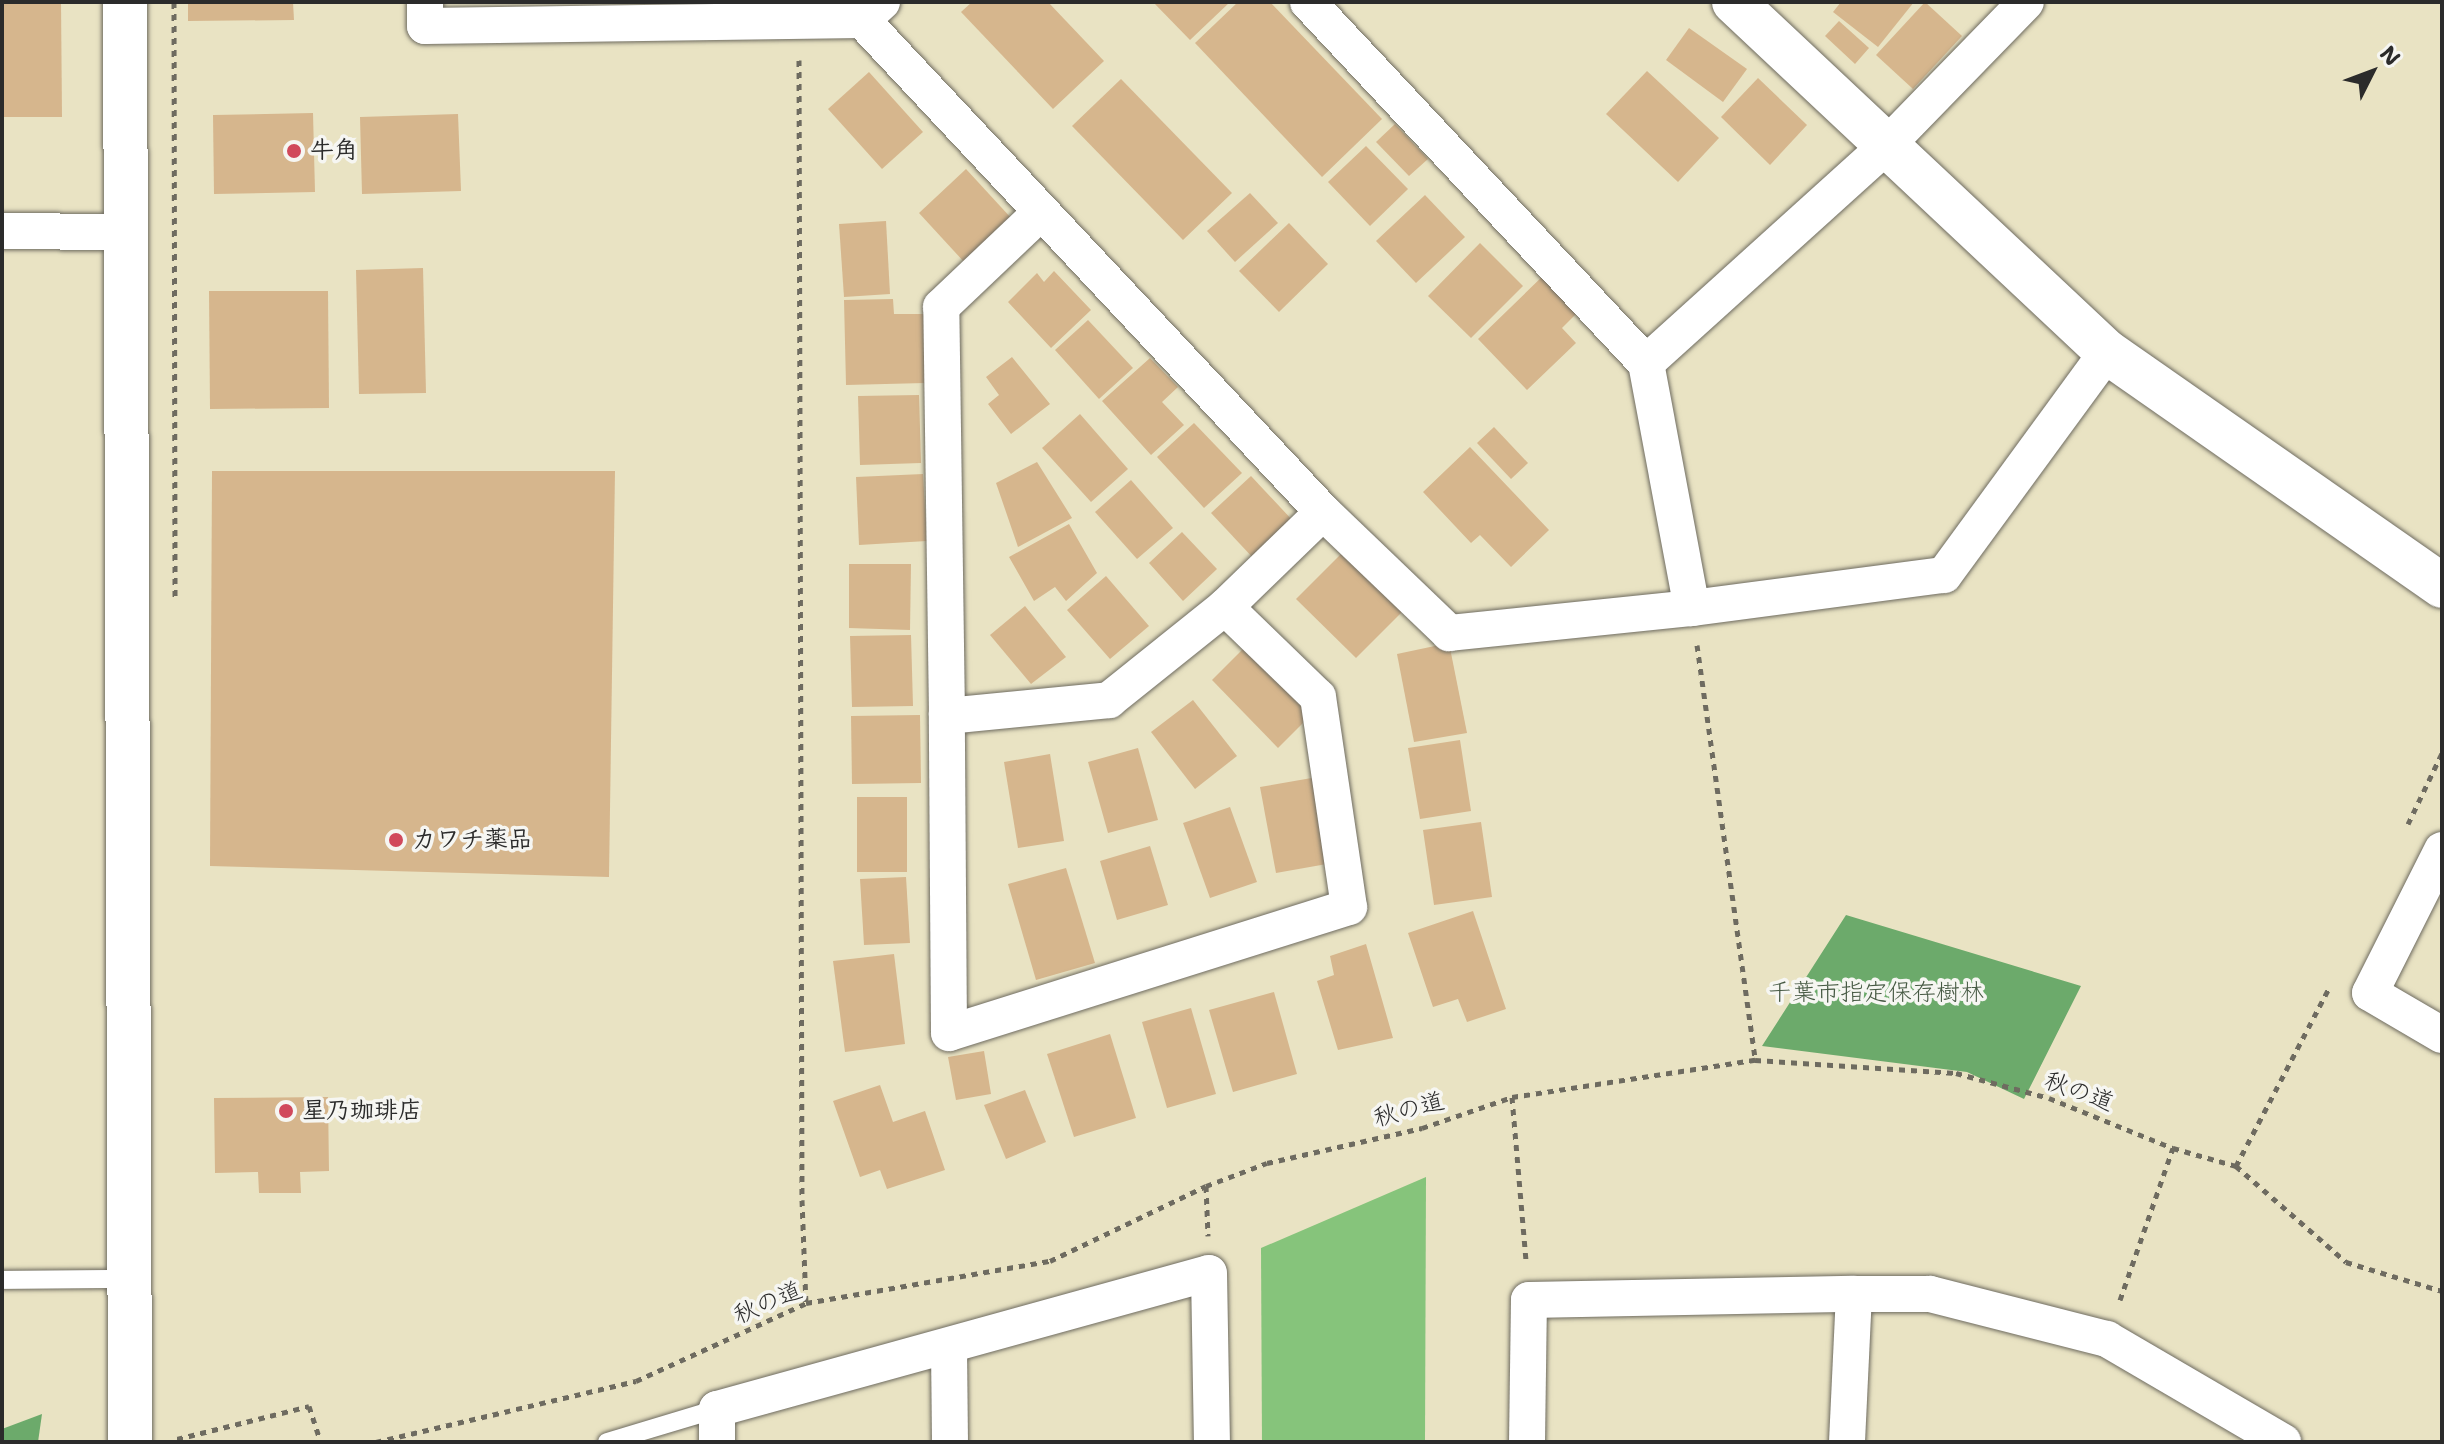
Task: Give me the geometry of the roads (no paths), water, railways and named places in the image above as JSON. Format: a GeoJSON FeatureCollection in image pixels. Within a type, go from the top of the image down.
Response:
{"type":"FeatureCollection","features":[{"type":"Feature","properties":{"kind":"street"},"geometry":{"type":"LineString","coordinates":[[125,2],[130,1442]]}},
{"type":"Feature","properties":{"kind":"street"},"geometry":{"type":"LineString","coordinates":[[425,2],[425,26],[799,19],[872,11],[1040,213],[1323,512],[1449,633],[1692,608],[1944,575],[2107,352]]}},
{"type":"Feature","properties":{"kind":"street"},"geometry":{"type":"LineString","coordinates":[[1308,2],[1646,363],[1692,608]]}},
{"type":"Feature","properties":{"kind":"street"},"geometry":{"type":"LineString","coordinates":[[1734,2],[1885,147],[2107,352],[2442,586]]}},
{"type":"Feature","properties":{"kind":"street"},"geometry":{"type":"LineString","coordinates":[[1646,363],[1885,147],[2026,2]]}},
{"type":"Feature","properties":{"kind":"street"},"geometry":{"type":"LineString","coordinates":[[1040,213],[941,307],[949,1033],[1349,907],[1318,697],[1225,607]]}},
{"type":"Feature","properties":{"kind":"street"},"geometry":{"type":"LineString","coordinates":[[2,231],[126,232]]}},
{"type":"Feature","properties":{"kind":"street"},"geometry":{"type":"LineString","coordinates":[[947,716],[1109,700],[1225,607],[1323,512]]}},
{"type":"Feature","properties":{"kind":"street"},"geometry":{"type":"LineString","coordinates":[[2442,850],[2370,993],[2442,1035]]}},
{"type":"Feature","properties":{"kind":"street"},"geometry":{"type":"LineString","coordinates":[[717,1426],[949,1348],[1209,1273],[1212,1442]]}},
{"type":"Feature","properties":{"kind":"street"},"geometry":{"type":"LineString","coordinates":[[1847,1442],[1854,1294]]}},
{"type":"Feature","properties":{"kind":"street"},"geometry":{"type":"LineString","coordinates":[[1527,1442],[1529,1300],[1854,1294],[1930,1294],[2107,1339],[2283,1442]]}},
{"type":"Feature","properties":{"kind":"street"},"geometry":{"type":"LineString","coordinates":[[949,1348],[950,1442]]}},
{"type":"Feature","properties":{"kind":"lane"},"geometry":{"type":"LineString","coordinates":[[2,1280],[128,1279]]}},
{"type":"Feature","properties":{"kind":"lane"},"geometry":{"type":"LineString","coordinates":[[607,1442],[717,1426]]}},
{"type":"Feature","properties":{"kind":"place","name":"牛角"},"geometry":{"type":"Point","coordinates":[294,151]}},
{"type":"Feature","properties":{"kind":"place","name":"カワチ薬品"},"geometry":{"type":"Point","coordinates":[396,840]}},
{"type":"Feature","properties":{"kind":"place","name":"星乃珈琲店"},"geometry":{"type":"Point","coordinates":[286,1111]}},
{"type":"Feature","properties":{"kind":"park label","name":"千葉市指定保存樹林"},"geometry":{"type":"Point","coordinates":[1876,993]}}]}
